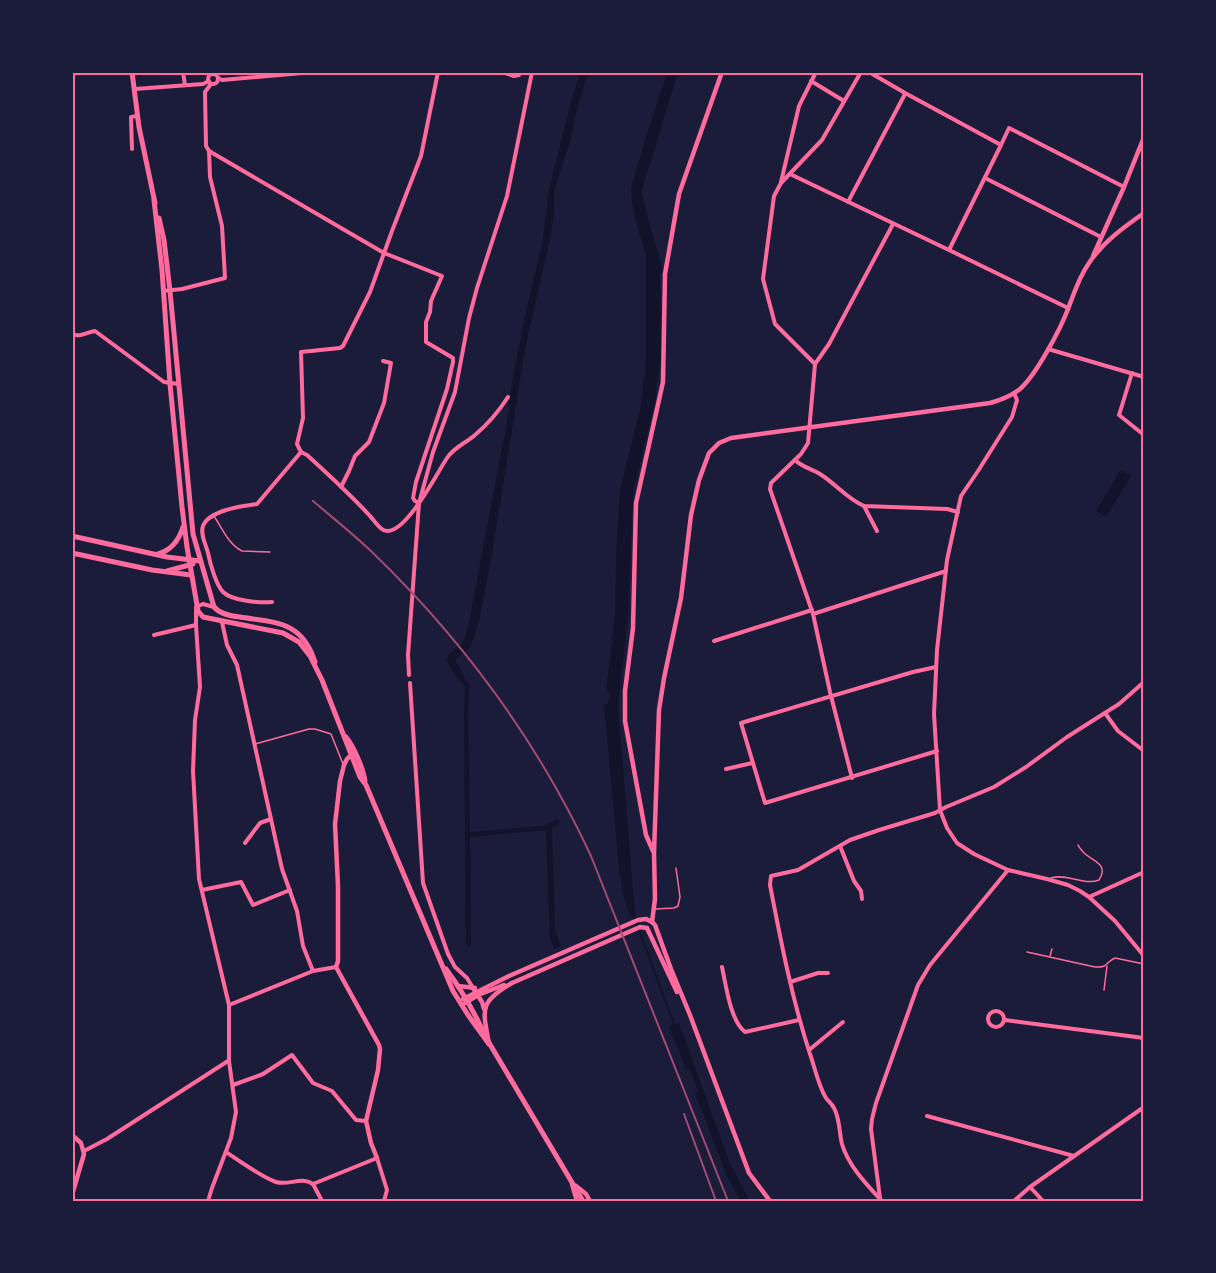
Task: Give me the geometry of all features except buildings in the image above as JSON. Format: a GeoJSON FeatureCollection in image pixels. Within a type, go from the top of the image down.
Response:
{"type":"FeatureCollection","features":[{"type":"Feature","properties":{"kind":"main road"},"geometry":{"type":"LineString","coordinates":[[132,72],[137,116],[154,200],[167,291],[193,534],[213,607],[230,616],[271,622],[293,629],[302,635],[311,648],[344,734],[351,742],[353,754],[364,775],[366,785],[440,960],[463,1001],[474,1013],[489,1044],[583,1201]]}},
{"type":"Feature","properties":{"kind":"main road"},"geometry":{"type":"LineString","coordinates":[[167,291],[170,384],[184,525],[196,607],[203,616],[291,637],[304,647],[322,680]]}},
{"type":"Feature","properties":{"kind":"main road"},"geometry":{"type":"LineString","coordinates":[[154,554],[163,553],[174,545],[184,525]]}},
{"type":"Feature","properties":{"kind":"main road"},"geometry":{"type":"LineString","coordinates":[[72,536],[189,562]]}},
{"type":"Feature","properties":{"kind":"main road"},"geometry":{"type":"LineString","coordinates":[[72,553],[163,572],[191,575]]}},
{"type":"Feature","properties":{"kind":"main road"},"geometry":{"type":"LineString","coordinates":[[163,572],[189,562],[200,561]]}},
{"type":"Feature","properties":{"kind":"main road"},"geometry":{"type":"LineString","coordinates":[[440,960],[458,986],[463,1001]]}},
{"type":"Feature","properties":{"kind":"street"},"geometry":{"type":"LineString","coordinates":[[183,72],[185,85]]}},
{"type":"Feature","properties":{"kind":"street"},"geometry":{"type":"LineString","coordinates":[[214,74],[222,80],[314,72]]}},
{"type":"Feature","properties":{"kind":"street"},"geometry":{"type":"LineString","coordinates":[[438,72],[422,156],[370,292],[340,348],[301,352],[303,418],[297,444],[301,452],[308,455],[357,501],[382,529],[388,531],[397,528],[419,503],[429,490],[448,455],[475,435],[508,397]]}},
{"type":"Feature","properties":{"kind":"street"},"geometry":{"type":"LineString","coordinates":[[502,72],[514,76],[519,75]]}},
{"type":"Feature","properties":{"kind":"street"},"geometry":{"type":"LineString","coordinates":[[409,675],[410,613],[419,503],[433,452],[455,392],[469,318],[507,196],[532,72]]}},
{"type":"Feature","properties":{"kind":"street"},"geometry":{"type":"LineString","coordinates":[[654,853],[646,835],[625,721],[633,628],[636,503],[663,382],[665,274],[679,194],[722,72]]}},
{"type":"Feature","properties":{"kind":"street"},"geometry":{"type":"LineString","coordinates":[[815,364],[775,324],[763,279],[774,196],[781,183],[799,106],[816,72]]}},
{"type":"Feature","properties":{"kind":"street"},"geometry":{"type":"LineString","coordinates":[[781,183],[822,140],[861,72]]}},
{"type":"Feature","properties":{"kind":"street"},"geometry":{"type":"LineString","coordinates":[[869,72],[1001,145]]}},
{"type":"Feature","properties":{"kind":"street"},"geometry":{"type":"LineString","coordinates":[[134,89],[216,83],[214,74]]}},
{"type":"Feature","properties":{"kind":"street"},"geometry":{"type":"LineString","coordinates":[[167,291],[225,278],[222,226],[210,177],[209,151],[206,146],[205,92],[210,82],[208,79],[214,74]]}},
{"type":"Feature","properties":{"kind":"street"},"geometry":{"type":"LineString","coordinates":[[811,81],[844,101]]}},
{"type":"Feature","properties":{"kind":"street"},"geometry":{"type":"LineString","coordinates":[[848,202],[905,93]]}},
{"type":"Feature","properties":{"kind":"street"},"geometry":{"type":"LineString","coordinates":[[132,149],[131,117],[137,116]]}},
{"type":"Feature","properties":{"kind":"street"},"geometry":{"type":"LineString","coordinates":[[949,250],[1009,128],[1124,187]]}},
{"type":"Feature","properties":{"kind":"street"},"geometry":{"type":"LineString","coordinates":[[458,986],[477,991],[512,983],[644,928],[652,922],[659,710],[681,598],[691,515],[699,480],[713,447],[731,438],[990,403],[1014,393],[1024,384],[1048,349],[1068,308],[1076,285],[1090,261],[1124,187],[1144,137]]}},
{"type":"Feature","properties":{"kind":"street"},"geometry":{"type":"LineString","coordinates":[[209,151],[384,253],[442,276],[431,301],[426,322],[426,342],[453,358],[453,362],[447,389],[418,473],[414,498],[419,503]]}},
{"type":"Feature","properties":{"kind":"street"},"geometry":{"type":"LineString","coordinates":[[790,174],[1068,308]]}},
{"type":"Feature","properties":{"kind":"street"},"geometry":{"type":"LineString","coordinates":[[985,178],[1102,235],[1112,235],[1144,213]]}},
{"type":"Feature","properties":{"kind":"street"},"geometry":{"type":"LineString","coordinates":[[852,778],[813,612],[770,489],[771,483],[801,454],[808,443],[815,364],[829,344],[893,224]]}},
{"type":"Feature","properties":{"kind":"street"},"geometry":{"type":"LineString","coordinates":[[1090,261],[1118,231]]}},
{"type":"Feature","properties":{"kind":"street"},"geometry":{"type":"LineString","coordinates":[[72,334],[83,335],[94,331],[165,382],[178,384]]}},
{"type":"Feature","properties":{"kind":"street"},"geometry":{"type":"LineString","coordinates":[[1048,349],[1144,377]]}},
{"type":"Feature","properties":{"kind":"street"},"geometry":{"type":"LineString","coordinates":[[341,487],[355,456],[369,442],[384,403],[391,363],[383,361]]}},
{"type":"Feature","properties":{"kind":"street"},"geometry":{"type":"LineString","coordinates":[[1132,373],[1119,415],[1144,435]]}},
{"type":"Feature","properties":{"kind":"street"},"geometry":{"type":"LineString","coordinates":[[1014,393],[1017,399],[1012,417],[961,496],[946,571],[936,668],[934,714],[940,810],[947,828],[957,843],[1008,870],[1068,885],[1080,891],[1115,921],[1144,956]]}},
{"type":"Feature","properties":{"kind":"street"},"geometry":{"type":"LineString","coordinates":[[272,602],[260,603],[243,600],[224,593],[220,589],[202,533],[203,525],[214,515],[236,507],[257,504],[301,452]]}},
{"type":"Feature","properties":{"kind":"street"},"geometry":{"type":"LineString","coordinates":[[795,460],[830,481],[855,502],[864,506],[947,509],[958,512]]}},
{"type":"Feature","properties":{"kind":"street"},"geometry":{"type":"LineString","coordinates":[[864,506],[877,531]]}},
{"type":"Feature","properties":{"kind":"street"},"geometry":{"type":"LineString","coordinates":[[200,561],[210,559]]}},
{"type":"Feature","properties":{"kind":"street"},"geometry":{"type":"LineString","coordinates":[[714,641],[946,571]]}},
{"type":"Feature","properties":{"kind":"street"},"geometry":{"type":"LineString","coordinates":[[208,1201],[231,1138],[236,1112],[229,1061],[229,1005],[199,878],[193,771],[195,720],[200,687],[196,607],[202,603],[213,607]]}},
{"type":"Feature","properties":{"kind":"street"},"geometry":{"type":"LineString","coordinates":[[222,622],[227,645],[237,665],[282,869],[297,910],[303,946],[312,971]]}},
{"type":"Feature","properties":{"kind":"street"},"geometry":{"type":"LineString","coordinates":[[154,635],[196,625]]}},
{"type":"Feature","properties":{"kind":"street"},"geometry":{"type":"LineString","coordinates":[[936,668],[913,672],[741,723],[765,803],[937,751]]}},
{"type":"Feature","properties":{"kind":"street"},"geometry":{"type":"LineString","coordinates":[[881,1201],[862,1179],[846,1154],[837,1116],[826,1098],[809,1050],[790,982],[770,885],[771,876],[798,870],[865,834],[934,813],[994,787],[1126,699],[1144,682]]}},
{"type":"Feature","properties":{"kind":"street"},"geometry":{"type":"LineString","coordinates":[[410,683],[423,883],[448,954],[455,967],[466,976],[477,991],[482,1002],[489,1044]]}},
{"type":"Feature","properties":{"kind":"street"},"geometry":{"type":"LineString","coordinates":[[1105,713],[1118,731],[1144,751]]}},
{"type":"Feature","properties":{"kind":"street"},"geometry":{"type":"LineString","coordinates":[[353,754],[344,765],[335,824],[338,896],[338,961],[336,967],[380,1045],[378,1070],[366,1121],[387,1190],[384,1201]]}},
{"type":"Feature","properties":{"kind":"street"},"geometry":{"type":"LineString","coordinates":[[726,769],[752,763]]}},
{"type":"Feature","properties":{"kind":"street"},"geometry":{"type":"LineString","coordinates":[[245,843],[260,823],[271,819]]}},
{"type":"Feature","properties":{"kind":"street"},"geometry":{"type":"LineString","coordinates":[[840,846],[854,881],[861,891],[862,899]]}},
{"type":"Feature","properties":{"kind":"street"},"geometry":{"type":"LineString","coordinates":[[881,1201],[871,1129],[872,1119],[918,985],[930,965],[1008,870]]}},
{"type":"Feature","properties":{"kind":"street"},"geometry":{"type":"LineString","coordinates":[[1089,897],[1144,872]]}},
{"type":"Feature","properties":{"kind":"street"},"geometry":{"type":"LineString","coordinates":[[202,890],[241,882],[253,905],[290,890]]}},
{"type":"Feature","properties":{"kind":"street"},"geometry":{"type":"LineString","coordinates":[[463,1001],[477,991],[638,920],[646,919],[652,922],[690,1016],[748,1173],[770,1201]]}},
{"type":"Feature","properties":{"kind":"street"},"geometry":{"type":"LineString","coordinates":[[644,928],[690,1016]]}},
{"type":"Feature","properties":{"kind":"street"},"geometry":{"type":"LineString","coordinates":[[229,1005],[312,971],[336,967]]}},
{"type":"Feature","properties":{"kind":"street"},"geometry":{"type":"LineString","coordinates":[[722,967],[734,1015],[740,1028],[745,1032],[799,1020]]}},
{"type":"Feature","properties":{"kind":"street"},"geometry":{"type":"LineString","coordinates":[[790,982],[818,973],[828,973]]}},
{"type":"Feature","properties":{"kind":"street"},"geometry":{"type":"LineString","coordinates":[[484,1014],[490,998],[512,983]]}},
{"type":"Feature","properties":{"kind":"street"},"geometry":{"type":"LineString","coordinates":[[997,1010],[1004,1014],[1005,1020],[1002,1025],[994,1027],[988,1018],[990,1013],[997,1010]]}},
{"type":"Feature","properties":{"kind":"street"},"geometry":{"type":"LineString","coordinates":[[1005,1020],[1144,1038]]}},
{"type":"Feature","properties":{"kind":"street"},"geometry":{"type":"LineString","coordinates":[[809,1050],[843,1022]]}},
{"type":"Feature","properties":{"kind":"street"},"geometry":{"type":"LineString","coordinates":[[233,1085],[255,1078],[292,1055],[313,1083],[332,1091],[356,1120],[366,1121]]}},
{"type":"Feature","properties":{"kind":"street"},"geometry":{"type":"LineString","coordinates":[[84,1151],[229,1061]]}},
{"type":"Feature","properties":{"kind":"street"},"geometry":{"type":"LineString","coordinates":[[1014,1201],[1030,1187],[1144,1107]]}},
{"type":"Feature","properties":{"kind":"street"},"geometry":{"type":"LineString","coordinates":[[927,1116],[1075,1156]]}},
{"type":"Feature","properties":{"kind":"street"},"geometry":{"type":"LineString","coordinates":[[72,1135],[80,1141],[84,1151],[84,1158],[72,1195]]}},
{"type":"Feature","properties":{"kind":"street"},"geometry":{"type":"LineString","coordinates":[[226,1152],[279,1183],[308,1181],[313,1184],[322,1201]]}},
{"type":"Feature","properties":{"kind":"street"},"geometry":{"type":"LineString","coordinates":[[313,1184],[377,1158]]}},
{"type":"Feature","properties":{"kind":"street"},"geometry":{"type":"LineString","coordinates":[[571,1182],[576,1201]]}},
{"type":"Feature","properties":{"kind":"street"},"geometry":{"type":"LineString","coordinates":[[571,1182],[586,1194],[590,1201]]}},
{"type":"Feature","properties":{"kind":"street"},"geometry":{"type":"LineString","coordinates":[[1030,1187],[1043,1201]]}},
{"type":"Feature","properties":{"kind":"lane"},"geometry":{"type":"LineString","coordinates":[[214,515],[239,550],[270,552]]}},
{"type":"Feature","properties":{"kind":"lane"},"geometry":{"type":"LineString","coordinates":[[255,744],[315,729],[331,734],[344,765]]}},
{"type":"Feature","properties":{"kind":"lane"},"geometry":{"type":"LineString","coordinates":[[1047,879],[1056,876],[1096,882],[1099,880],[1102,873],[1101,866],[1084,853],[1078,845]]}},
{"type":"Feature","properties":{"kind":"lane"},"geometry":{"type":"LineString","coordinates":[[654,909],[678,906],[680,897],[676,868]]}},
{"type":"Feature","properties":{"kind":"lane"},"geometry":{"type":"LineString","coordinates":[[1050,957],[1052,949]]}},
{"type":"Feature","properties":{"kind":"lane"},"geometry":{"type":"LineString","coordinates":[[1027,952],[1095,967],[1107,966]]}},
{"type":"Feature","properties":{"kind":"lane"},"geometry":{"type":"LineString","coordinates":[[1104,990],[1110,960],[1115,958],[1144,964]]}},
{"type":"Feature","properties":{"kind":"shaded area"},"geometry":{"type":"Polygon","coordinates":[[[580,72],[589,72],[554,191],[551,234],[525,349],[479,621],[470,647],[455,660],[469,685],[470,832],[543,826],[558,819],[560,824],[552,828],[555,932],[561,946],[555,949],[550,939],[546,830],[470,837],[471,946],[468,947],[466,940],[465,686],[456,677],[446,660],[449,654],[462,644],[467,633],[524,320],[542,244],[549,190],[580,72]]]}},
{"type":"Feature","properties":{"kind":"shaded area"},"geometry":{"type":"Polygon","coordinates":[[[667,72],[678,72],[642,190],[662,266],[660,277],[661,360],[655,401],[633,492],[628,618],[618,705],[635,915],[630,916],[623,895],[619,868],[604,704],[608,704],[610,692],[606,691],[615,616],[621,486],[641,405],[646,360],[646,256],[632,203],[631,188],[667,72]]]}},
{"type":"Feature","properties":{"kind":"shaded area"},"geometry":{"type":"Polygon","coordinates":[[[1121,470],[1131,476],[1106,517],[1096,511],[1121,470]]]}},
{"type":"Feature","properties":{"kind":"shaded area"},"geometry":{"type":"Polygon","coordinates":[[[679,1023],[730,1164],[750,1201],[741,1201],[727,1176],[695,1093],[698,1091],[690,1069],[686,1070],[670,1028],[679,1023]]]}},
{"type":"Feature","properties":{"kind":"waterway"},"geometry":{"type":"LineString","coordinates":[[633,914],[675,1027]]}},
{"type":"Feature","properties":{"kind":"railway"},"geometry":{"type":"LineString","coordinates":[[313,501],[372,552],[437,621],[496,694],[547,772],[591,856],[728,1201]]}},
{"type":"Feature","properties":{"kind":"railway"},"geometry":{"type":"LineString","coordinates":[[684,1114],[716,1201]]}}]}
